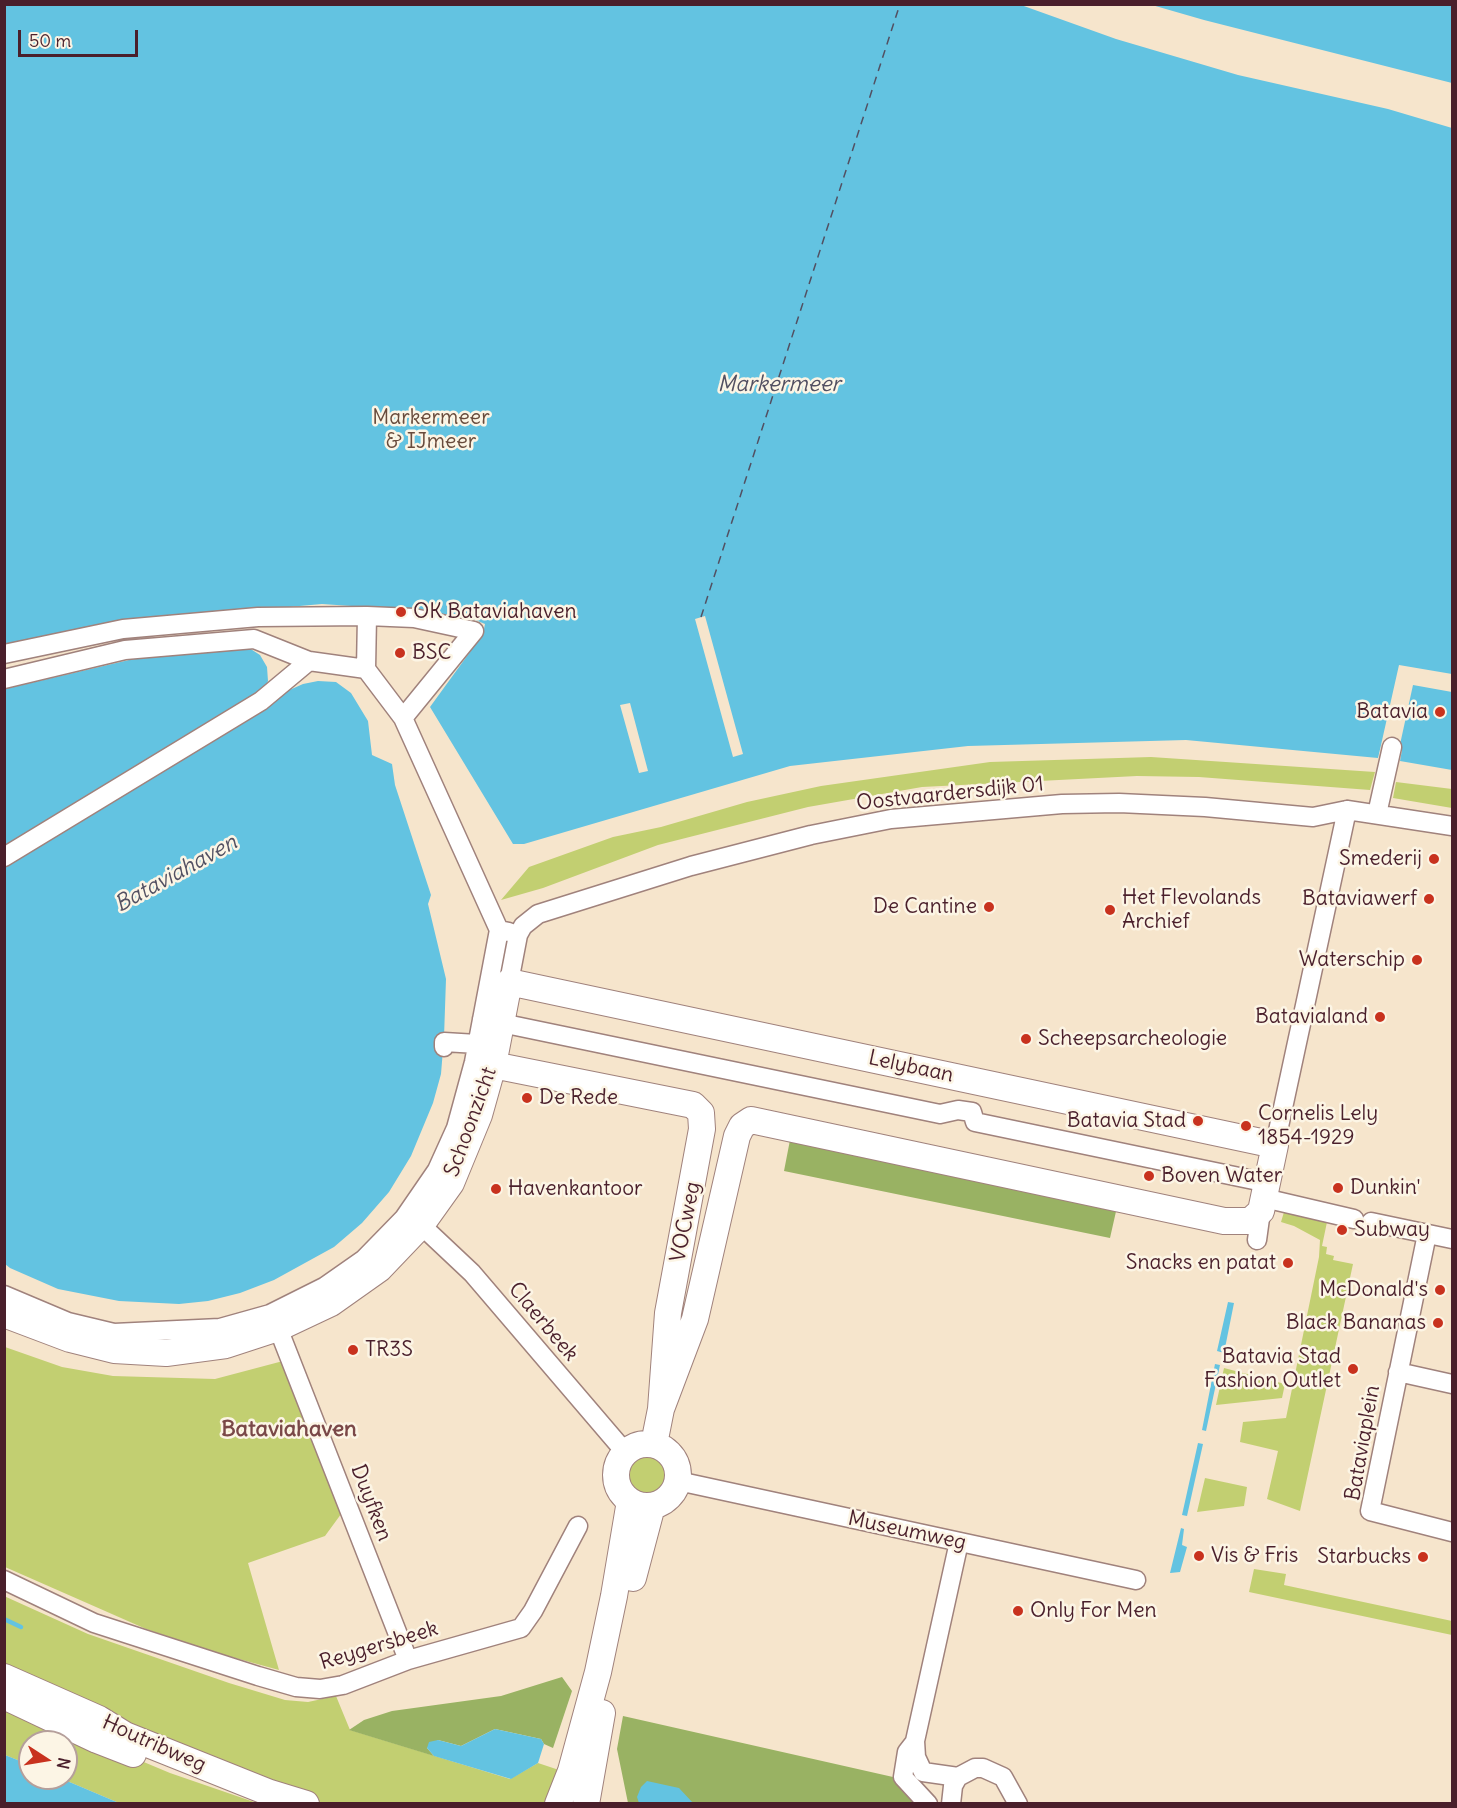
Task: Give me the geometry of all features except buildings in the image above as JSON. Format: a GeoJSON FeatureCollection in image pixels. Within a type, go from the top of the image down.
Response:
{"type":"FeatureCollection","features":[{"type":"Feature","properties":{"kind":"street"},"geometry":{"type":"LineString","coordinates":[[4,1295],[68,1322],[114,1333],[220,1328],[270,1314],[324,1287],[364,1258],[404,1218],[437,1170],[456,1128],[477,1044],[492,1020],[499,930],[403,718],[366,669],[367,616]]}},
{"type":"Feature","properties":{"kind":"street"},"geometry":{"type":"LineString","coordinates":[[4,654],[123,629],[258,617],[414,618],[474,631],[403,718]]}},
{"type":"Feature","properties":{"kind":"street"},"geometry":{"type":"LineString","coordinates":[[4,679],[125,650],[254,639],[309,661],[366,669]]}},
{"type":"Feature","properties":{"kind":"street"},"geometry":{"type":"LineString","coordinates":[[4,858],[261,701],[309,661]]}},
{"type":"Feature","properties":{"kind":"street"},"geometry":{"type":"LineString","coordinates":[[1377,814],[1392,747]]}},
{"type":"Feature","properties":{"kind":"street","name":"Oostvaardersdijk 01"},"geometry":{"type":"LineString","coordinates":[[518,935],[523,926],[538,914],[645,880],[764,846],[891,819],[1062,804],[1119,803],[1205,807],[1313,817],[1347,810],[1452,826]]}},
{"type":"Feature","properties":{"kind":"street"},"geometry":{"type":"LineString","coordinates":[[1257,1240],[1275,1145],[1347,810]]}},
{"type":"Feature","properties":{"kind":"street"},"geometry":{"type":"LineString","coordinates":[[499,930],[518,935],[509,982]]}},
{"type":"Feature","properties":{"kind":"street","name":"Lelybaan"},"geometry":{"type":"LineString","coordinates":[[509,982],[1275,1145]]}},
{"type":"Feature","properties":{"kind":"street","name":"Schoonzicht"},"geometry":{"type":"LineString","coordinates":[[4,1314],[70,1339],[114,1350],[166,1353],[226,1345],[278,1328],[331,1303],[379,1269],[421,1225],[451,1183],[479,1115],[493,1065],[492,1020],[509,982]]}},
{"type":"Feature","properties":{"kind":"street","name":"Lelybaan"},"geometry":{"type":"LineString","coordinates":[[492,1020],[940,1114],[958,1110],[972,1112],[975,1122],[1264,1198]]}},
{"type":"Feature","properties":{"kind":"street"},"geometry":{"type":"LineString","coordinates":[[444,1042],[477,1044]]}},
{"type":"Feature","properties":{"kind":"street","name":"VOCweg"},"geometry":{"type":"LineString","coordinates":[[493,1065],[693,1106],[701,1113],[702,1129],[679,1332]]}},
{"type":"Feature","properties":{"kind":"street","name":"VOCweg"},"geometry":{"type":"LineString","coordinates":[[654,1444],[679,1332],[737,1136],[746,1123],[763,1122],[1224,1221],[1250,1221],[1264,1198]]}},
{"type":"Feature","properties":{"kind":"street"},"geometry":{"type":"LineString","coordinates":[[1264,1198],[1452,1239]]}},
{"type":"Feature","properties":{"kind":"street","name":"Claerbeek"},"geometry":{"type":"LineString","coordinates":[[421,1225],[472,1273],[625,1452]]}},
{"type":"Feature","properties":{"kind":"street","name":"Bataviaplein"},"geometry":{"type":"LineString","coordinates":[[1427,1234],[1370,1511],[1452,1532]]}},
{"type":"Feature","properties":{"kind":"street","name":"Duyfken"},"geometry":{"type":"LineString","coordinates":[[278,1328],[408,1660]]}},
{"type":"Feature","properties":{"kind":"street","name":"Bataviaplein"},"geometry":{"type":"LineString","coordinates":[[1398,1372],[1452,1384]]}},
{"type":"Feature","properties":{"kind":"street"},"geometry":{"type":"LineString","coordinates":[[639,1444],[654,1444],[664,1448],[675,1460],[678,1481],[669,1497],[641,1503],[621,1491],[616,1478],[618,1464],[625,1452],[639,1444]]}},
{"type":"Feature","properties":{"kind":"street","name":"Museumweg"},"geometry":{"type":"LineString","coordinates":[[678,1481],[1136,1580]]}},
{"type":"Feature","properties":{"kind":"street"},"geometry":{"type":"LineString","coordinates":[[558,1803],[571,1771],[641,1503]]}},
{"type":"Feature","properties":{"kind":"street"},"geometry":{"type":"LineString","coordinates":[[586,1803],[624,1610],[641,1503]]}},
{"type":"Feature","properties":{"kind":"street","name":"Reygersbeek"},"geometry":{"type":"LineString","coordinates":[[4,1580],[94,1623],[189,1656],[296,1687],[320,1689],[342,1685],[408,1660],[521,1628],[533,1611],[578,1526]]}},
{"type":"Feature","properties":{"kind":"street"},"geometry":{"type":"LineString","coordinates":[[958,1777],[923,1772],[916,1756],[915,1741],[959,1542]]}},
{"type":"Feature","properties":{"kind":"street","name":"Houtribweg"},"geometry":{"type":"LineString","coordinates":[[4,1677],[99,1719],[125,1735],[270,1793],[306,1803]]}},
{"type":"Feature","properties":{"kind":"street","name":"Houtribweg"},"geometry":{"type":"LineString","coordinates":[[4,1696],[97,1740],[265,1803]]}},
{"type":"Feature","properties":{"kind":"street"},"geometry":{"type":"LineString","coordinates":[[915,1741],[907,1752],[903,1777],[928,1803]]}},
{"type":"Feature","properties":{"kind":"street"},"geometry":{"type":"LineString","coordinates":[[951,1803],[953,1786],[958,1777],[975,1768],[992,1770],[1007,1782],[1018,1803]]}},
{"type":"Feature","properties":{"kind":"street"},"geometry":{"type":"LineString","coordinates":[[569,1803],[571,1771]]}},
{"type":"Feature","properties":{"kind":"green space"},"geometry":{"type":"Polygon","coordinates":[[[1151,757],[1375,772],[1370,790],[1199,777],[1137,776],[922,787],[808,807],[658,845],[543,888],[501,900],[529,867],[613,837],[661,827],[747,802],[821,786],[990,762],[1151,757]]]}},
{"type":"Feature","properties":{"kind":"green space"},"geometry":{"type":"Polygon","coordinates":[[[1396,782],[1452,789],[1452,808],[1393,798],[1396,782]]]}},
{"type":"Feature","properties":{"kind":"green space"},"geometry":{"type":"Polygon","coordinates":[[[790,1140],[1117,1207],[1110,1238],[784,1171],[790,1140]]]}},
{"type":"Feature","properties":{"kind":"green space"},"geometry":{"type":"Polygon","coordinates":[[[1284,1212],[1327,1222],[1322,1246],[1327,1247],[1326,1254],[1334,1256],[1333,1260],[1353,1264],[1300,1511],[1267,1499],[1278,1451],[1240,1442],[1243,1422],[1286,1418],[1319,1257],[1320,1240],[1294,1226],[1281,1222],[1284,1212]]]}},
{"type":"Feature","properties":{"kind":"green space"},"geometry":{"type":"Polygon","coordinates":[[[5,1347],[62,1367],[113,1376],[215,1379],[283,1361],[344,1510],[325,1536],[248,1563],[279,1670],[217,1653],[146,1629],[5,1567],[5,1347]]]}},
{"type":"Feature","properties":{"kind":"green space"},"geometry":{"type":"Polygon","coordinates":[[[1224,1368],[1285,1384],[1282,1398],[1216,1405],[1224,1368]]]}},
{"type":"Feature","properties":{"kind":"green space"},"geometry":{"type":"Polygon","coordinates":[[[647,1455],[661,1461],[667,1475],[661,1489],[647,1495],[633,1489],[627,1475],[633,1461],[647,1455]]]}},
{"type":"Feature","properties":{"kind":"green space"},"geometry":{"type":"Polygon","coordinates":[[[1205,1478],[1247,1487],[1244,1506],[1197,1512],[1205,1478]]]}},
{"type":"Feature","properties":{"kind":"green space"},"geometry":{"type":"Polygon","coordinates":[[[1254,1569],[1286,1574],[1284,1585],[1452,1621],[1452,1635],[1249,1592],[1254,1569]]]}},
{"type":"Feature","properties":{"kind":"green space"},"geometry":{"type":"Polygon","coordinates":[[[4,1596],[88,1634],[285,1700],[308,1702],[336,1696],[350,1730],[510,1779],[538,1763],[559,1770],[550,1804],[324,1803],[271,1788],[5,1668],[4,1596]]]}},
{"type":"Feature","properties":{"kind":"green space"},"geometry":{"type":"Polygon","coordinates":[[[562,1677],[572,1691],[553,1748],[544,1744],[541,1739],[495,1729],[461,1746],[438,1740],[427,1748],[434,1756],[349,1730],[364,1720],[392,1711],[501,1696],[562,1677]]]}},
{"type":"Feature","properties":{"kind":"green space"},"geometry":{"type":"Polygon","coordinates":[[[5,1704],[67,1730],[18,1730],[18,1760],[5,1755],[5,1704]]]}},
{"type":"Feature","properties":{"kind":"green space"},"geometry":{"type":"Polygon","coordinates":[[[623,1716],[893,1777],[918,1803],[628,1803],[617,1749],[623,1716]]]}},
{"type":"Feature","properties":{"kind":"green space"},"geometry":{"type":"Polygon","coordinates":[[[78,1735],[170,1773],[257,1803],[119,1803],[78,1786],[78,1735]]]}},
{"type":"Feature","properties":{"kind":"water","name":"Markermeer"},"geometry":{"type":"Polygon","coordinates":[[[4,5],[1021,5],[1116,39],[1238,75],[1388,109],[1452,128],[1452,770],[1400,761],[1402,750],[1381,745],[1378,758],[1186,740],[968,746],[790,766],[524,844],[513,844],[430,707],[483,634],[485,624],[473,619],[395,609],[322,604],[210,614],[5,648],[4,5]]]}},
{"type":"Feature","properties":{"kind":"water"},"geometry":{"type":"Polygon","coordinates":[[[1152,5],[1452,5],[1452,83],[1204,20],[1152,5]]]}},
{"type":"Feature","properties":{"kind":"water"},"geometry":{"type":"Polygon","coordinates":[[[210,646],[246,646],[260,655],[267,667],[268,681],[259,699],[5,853],[5,689],[129,660],[210,646]]]}},
{"type":"Feature","properties":{"kind":"water"},"geometry":{"type":"Polygon","coordinates":[[[318,681],[336,682],[351,693],[368,721],[372,755],[392,764],[395,785],[431,895],[428,904],[446,979],[444,1037],[441,1074],[433,1103],[411,1156],[389,1192],[362,1223],[334,1247],[274,1280],[240,1293],[208,1301],[179,1304],[119,1301],[58,1289],[10,1268],[5,1264],[5,862],[285,692],[303,684],[318,681]]]}},
{"type":"Feature","properties":{"kind":"water"},"geometry":{"type":"Polygon","coordinates":[[[1228,1302],[1234,1303],[1224,1353],[1217,1351],[1228,1302]]]}},
{"type":"Feature","properties":{"kind":"water"},"geometry":{"type":"Polygon","coordinates":[[[1215,1364],[1220,1365],[1206,1431],[1202,1430],[1215,1364]]]}},
{"type":"Feature","properties":{"kind":"water"},"geometry":{"type":"Polygon","coordinates":[[[1198,1443],[1203,1444],[1187,1516],[1182,1515],[1198,1443]]]}},
{"type":"Feature","properties":{"kind":"water"},"geometry":{"type":"Polygon","coordinates":[[[1181,1528],[1184,1529],[1182,1545],[1187,1547],[1180,1572],[1170,1573],[1181,1528]]]}},
{"type":"Feature","properties":{"kind":"water"},"geometry":{"type":"Polygon","coordinates":[[[495,1729],[541,1739],[544,1744],[538,1763],[511,1779],[434,1756],[427,1748],[429,1742],[438,1740],[461,1746],[495,1729]]]}},
{"type":"Feature","properties":{"kind":"water"},"geometry":{"type":"Polygon","coordinates":[[[5,1755],[18,1760],[18,1790],[78,1790],[78,1786],[119,1803],[5,1803],[5,1755]]]}},
{"type":"Feature","properties":{"kind":"water"},"geometry":{"type":"Polygon","coordinates":[[[647,1781],[679,1788],[693,1803],[639,1803],[637,1797],[641,1787],[647,1781]]]}},
{"type":"Feature","properties":{"kind":"pier"},"geometry":{"type":"Polygon","coordinates":[[[705,616],[743,754],[733,757],[695,619],[705,616]]]}},
{"type":"Feature","properties":{"kind":"pier"},"geometry":{"type":"Polygon","coordinates":[[[1399,665],[1452,674],[1452,692],[1413,685],[1399,749],[1381,745],[1399,665]]]}},
{"type":"Feature","properties":{"kind":"pier"},"geometry":{"type":"Polygon","coordinates":[[[630,703],[648,771],[639,773],[620,705],[630,703]]]}},
{"type":"Feature","properties":{"kind":"waterway"},"geometry":{"type":"LineString","coordinates":[[4,1619],[21,1627]]}},
{"type":"Feature","properties":{"kind":"ferry route"},"geometry":{"type":"LineString","coordinates":[[701,617],[900,4]]}},
{"type":"Feature","properties":{"kind":"place","name":"OK Bataviahaven"},"geometry":{"type":"Point","coordinates":[401,612]}},
{"type":"Feature","properties":{"kind":"place","name":"BSC"},"geometry":{"type":"Point","coordinates":[400,653]}},
{"type":"Feature","properties":{"kind":"place","name":"Batavia"},"geometry":{"type":"Point","coordinates":[1440,712]}},
{"type":"Feature","properties":{"kind":"place","name":"Smederij"},"geometry":{"type":"Point","coordinates":[1434,859]}},
{"type":"Feature","properties":{"kind":"place","name":"Bataviawerf"},"geometry":{"type":"Point","coordinates":[1429,899]}},
{"type":"Feature","properties":{"kind":"place","name":"De Cantine"},"geometry":{"type":"Point","coordinates":[989,907]}},
{"type":"Feature","properties":{"kind":"place","name":"Het Flevolands Archief"},"geometry":{"type":"Point","coordinates":[1110,910]}},
{"type":"Feature","properties":{"kind":"place","name":"Waterschip"},"geometry":{"type":"Point","coordinates":[1417,960]}},
{"type":"Feature","properties":{"kind":"place","name":"Batavialand"},"geometry":{"type":"Point","coordinates":[1380,1017]}},
{"type":"Feature","properties":{"kind":"place","name":"Scheepsarcheologie"},"geometry":{"type":"Point","coordinates":[1026,1039]}},
{"type":"Feature","properties":{"kind":"place","name":"De Rede"},"geometry":{"type":"Point","coordinates":[527,1098]}},
{"type":"Feature","properties":{"kind":"place","name":"Batavia Stad"},"geometry":{"type":"Point","coordinates":[1198,1121]}},
{"type":"Feature","properties":{"kind":"place","name":"Cornelis Lely 1854-1929"},"geometry":{"type":"Point","coordinates":[1246,1126]}},
{"type":"Feature","properties":{"kind":"place","name":"Boven Water"},"geometry":{"type":"Point","coordinates":[1149,1176]}},
{"type":"Feature","properties":{"kind":"place","name":"Dunkin'"},"geometry":{"type":"Point","coordinates":[1338,1188]}},
{"type":"Feature","properties":{"kind":"place","name":"Havenkantoor"},"geometry":{"type":"Point","coordinates":[496,1189]}},
{"type":"Feature","properties":{"kind":"place","name":"Subway"},"geometry":{"type":"Point","coordinates":[1342,1230]}},
{"type":"Feature","properties":{"kind":"place","name":"Snacks en patat"},"geometry":{"type":"Point","coordinates":[1288,1263]}},
{"type":"Feature","properties":{"kind":"place","name":"McDonald's"},"geometry":{"type":"Point","coordinates":[1440,1290]}},
{"type":"Feature","properties":{"kind":"place","name":"Black Bananas"},"geometry":{"type":"Point","coordinates":[1438,1323]}},
{"type":"Feature","properties":{"kind":"place","name":"TR3S"},"geometry":{"type":"Point","coordinates":[353,1350]}},
{"type":"Feature","properties":{"kind":"place","name":"Batavia Stad Fashion Outlet"},"geometry":{"type":"Point","coordinates":[1353,1369]}},
{"type":"Feature","properties":{"kind":"place","name":"Vis & Fris"},"geometry":{"type":"Point","coordinates":[1199,1556]}},
{"type":"Feature","properties":{"kind":"place","name":"Starbucks"},"geometry":{"type":"Point","coordinates":[1423,1557]}},
{"type":"Feature","properties":{"kind":"place","name":"Only For Men"},"geometry":{"type":"Point","coordinates":[1018,1611]}},
{"type":"Feature","properties":{"kind":"district","name":"Bataviahaven"},"geometry":{"type":"Point","coordinates":[289,1430]}},
{"type":"Feature","properties":{"kind":"park label","name":"Markermeer & IJmeer"},"geometry":{"type":"Point","coordinates":[431,430]}}]}
